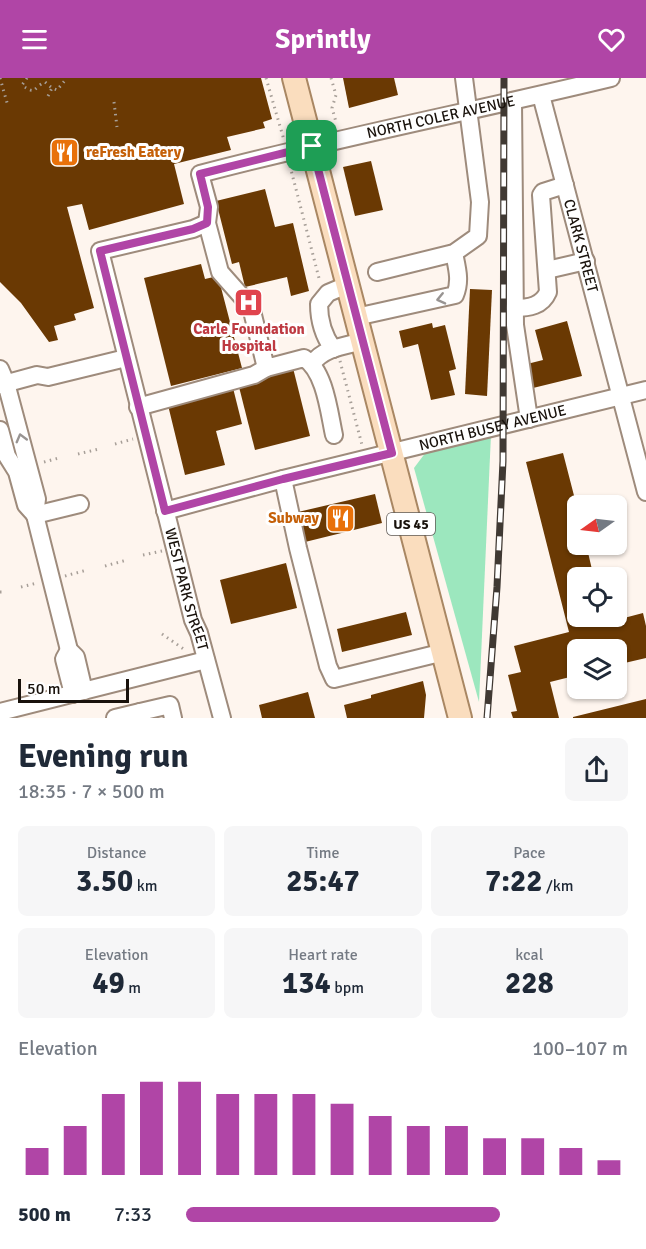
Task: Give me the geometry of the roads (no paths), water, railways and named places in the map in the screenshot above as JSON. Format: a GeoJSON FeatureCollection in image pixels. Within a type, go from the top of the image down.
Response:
{"type":"FeatureCollection","features":[{"type":"Feature","properties":{"kind":"main road","name":"US 45"},"geometry":{"type":"LineString","coordinates":[[294,78],[460,718]]}},
{"type":"Feature","properties":{"kind":"main road"},"geometry":{"type":"LineString","coordinates":[[449,718],[454,695]]}},
{"type":"Feature","properties":{"kind":"street"},"geometry":{"type":"LineString","coordinates":[[377,272],[454,252],[478,236],[480,220],[464,78]]}},
{"type":"Feature","properties":{"kind":"street","name":"NORTH COLER AVENUE"},"geometry":{"type":"LineString","coordinates":[[207,223],[208,207],[200,174],[611,78]]}},
{"type":"Feature","properties":{"kind":"street","name":"CLARK STREET"},"geometry":{"type":"LineString","coordinates":[[541,94],[645,481]]}},
{"type":"Feature","properties":{"kind":"street"},"geometry":{"type":"LineString","coordinates":[[513,101],[514,308],[529,419]]}},
{"type":"Feature","properties":{"kind":"street"},"geometry":{"type":"LineString","coordinates":[[514,308],[523,308],[545,301],[549,292],[541,195],[543,192],[565,185]]}},
{"type":"Feature","properties":{"kind":"street"},"geometry":{"type":"LineString","coordinates":[[207,223],[220,272],[251,307],[266,368]]}},
{"type":"Feature","properties":{"kind":"street","name":"WEST PARK STREET"},"geometry":{"type":"LineString","coordinates":[[207,223],[193,229],[100,251],[159,490],[193,620],[199,633],[222,718]]}},
{"type":"Feature","properties":{"kind":"street"},"geometry":{"type":"LineString","coordinates":[[356,317],[455,295],[459,286],[459,278],[454,252]]}},
{"type":"Feature","properties":{"kind":"street"},"geometry":{"type":"LineString","coordinates":[[547,270],[586,261]]}},
{"type":"Feature","properties":{"kind":"street"},"geometry":{"type":"LineString","coordinates":[[333,349],[325,338],[319,319],[319,304],[328,293],[347,285]]}},
{"type":"Feature","properties":{"kind":"street"},"geometry":{"type":"LineString","coordinates":[[312,364],[318,356],[333,349],[363,341]]}},
{"type":"Feature","properties":{"kind":"street"},"geometry":{"type":"LineString","coordinates":[[79,692],[64,659],[69,650],[35,515],[37,499],[2,379],[37,375],[48,377],[126,358]]}},
{"type":"Feature","properties":{"kind":"street"},"geometry":{"type":"LineString","coordinates":[[138,407],[254,375],[266,368],[304,358],[320,375],[334,435]]}},
{"type":"Feature","properties":{"kind":"street","name":"NORTH BUSEY AVENUE"},"geometry":{"type":"LineString","coordinates":[[165,511],[283,479],[646,390]]}},
{"type":"Feature","properties":{"kind":"street"},"geometry":{"type":"LineString","coordinates":[[0,430],[7,456],[17,472],[26,505],[35,515]]}},
{"type":"Feature","properties":{"kind":"street"},"geometry":{"type":"LineString","coordinates":[[283,479],[328,666],[334,679],[444,652]]}},
{"type":"Feature","properties":{"kind":"street"},"geometry":{"type":"LineString","coordinates":[[35,515],[80,504]]}},
{"type":"Feature","properties":{"kind":"street"},"geometry":{"type":"LineString","coordinates":[[0,712],[206,660]]}},
{"type":"Feature","properties":{"kind":"street"},"geometry":{"type":"LineString","coordinates":[[115,718],[141,715],[170,705],[173,718]]}},
{"type":"Feature","properties":{"kind":"railway"},"geometry":{"type":"LineString","coordinates":[[487,718],[497,587],[503,461],[504,78]]}},
{"type":"Feature","properties":{"kind":"place","name":"reFresh Eatery"},"geometry":{"type":"Point","coordinates":[65,152]}},
{"type":"Feature","properties":{"kind":"place","name":"Carle Foundation Hospital"},"geometry":{"type":"Point","coordinates":[249,302]}},
{"type":"Feature","properties":{"kind":"place","name":"Subway"},"geometry":{"type":"Point","coordinates":[340,518]}}]}
